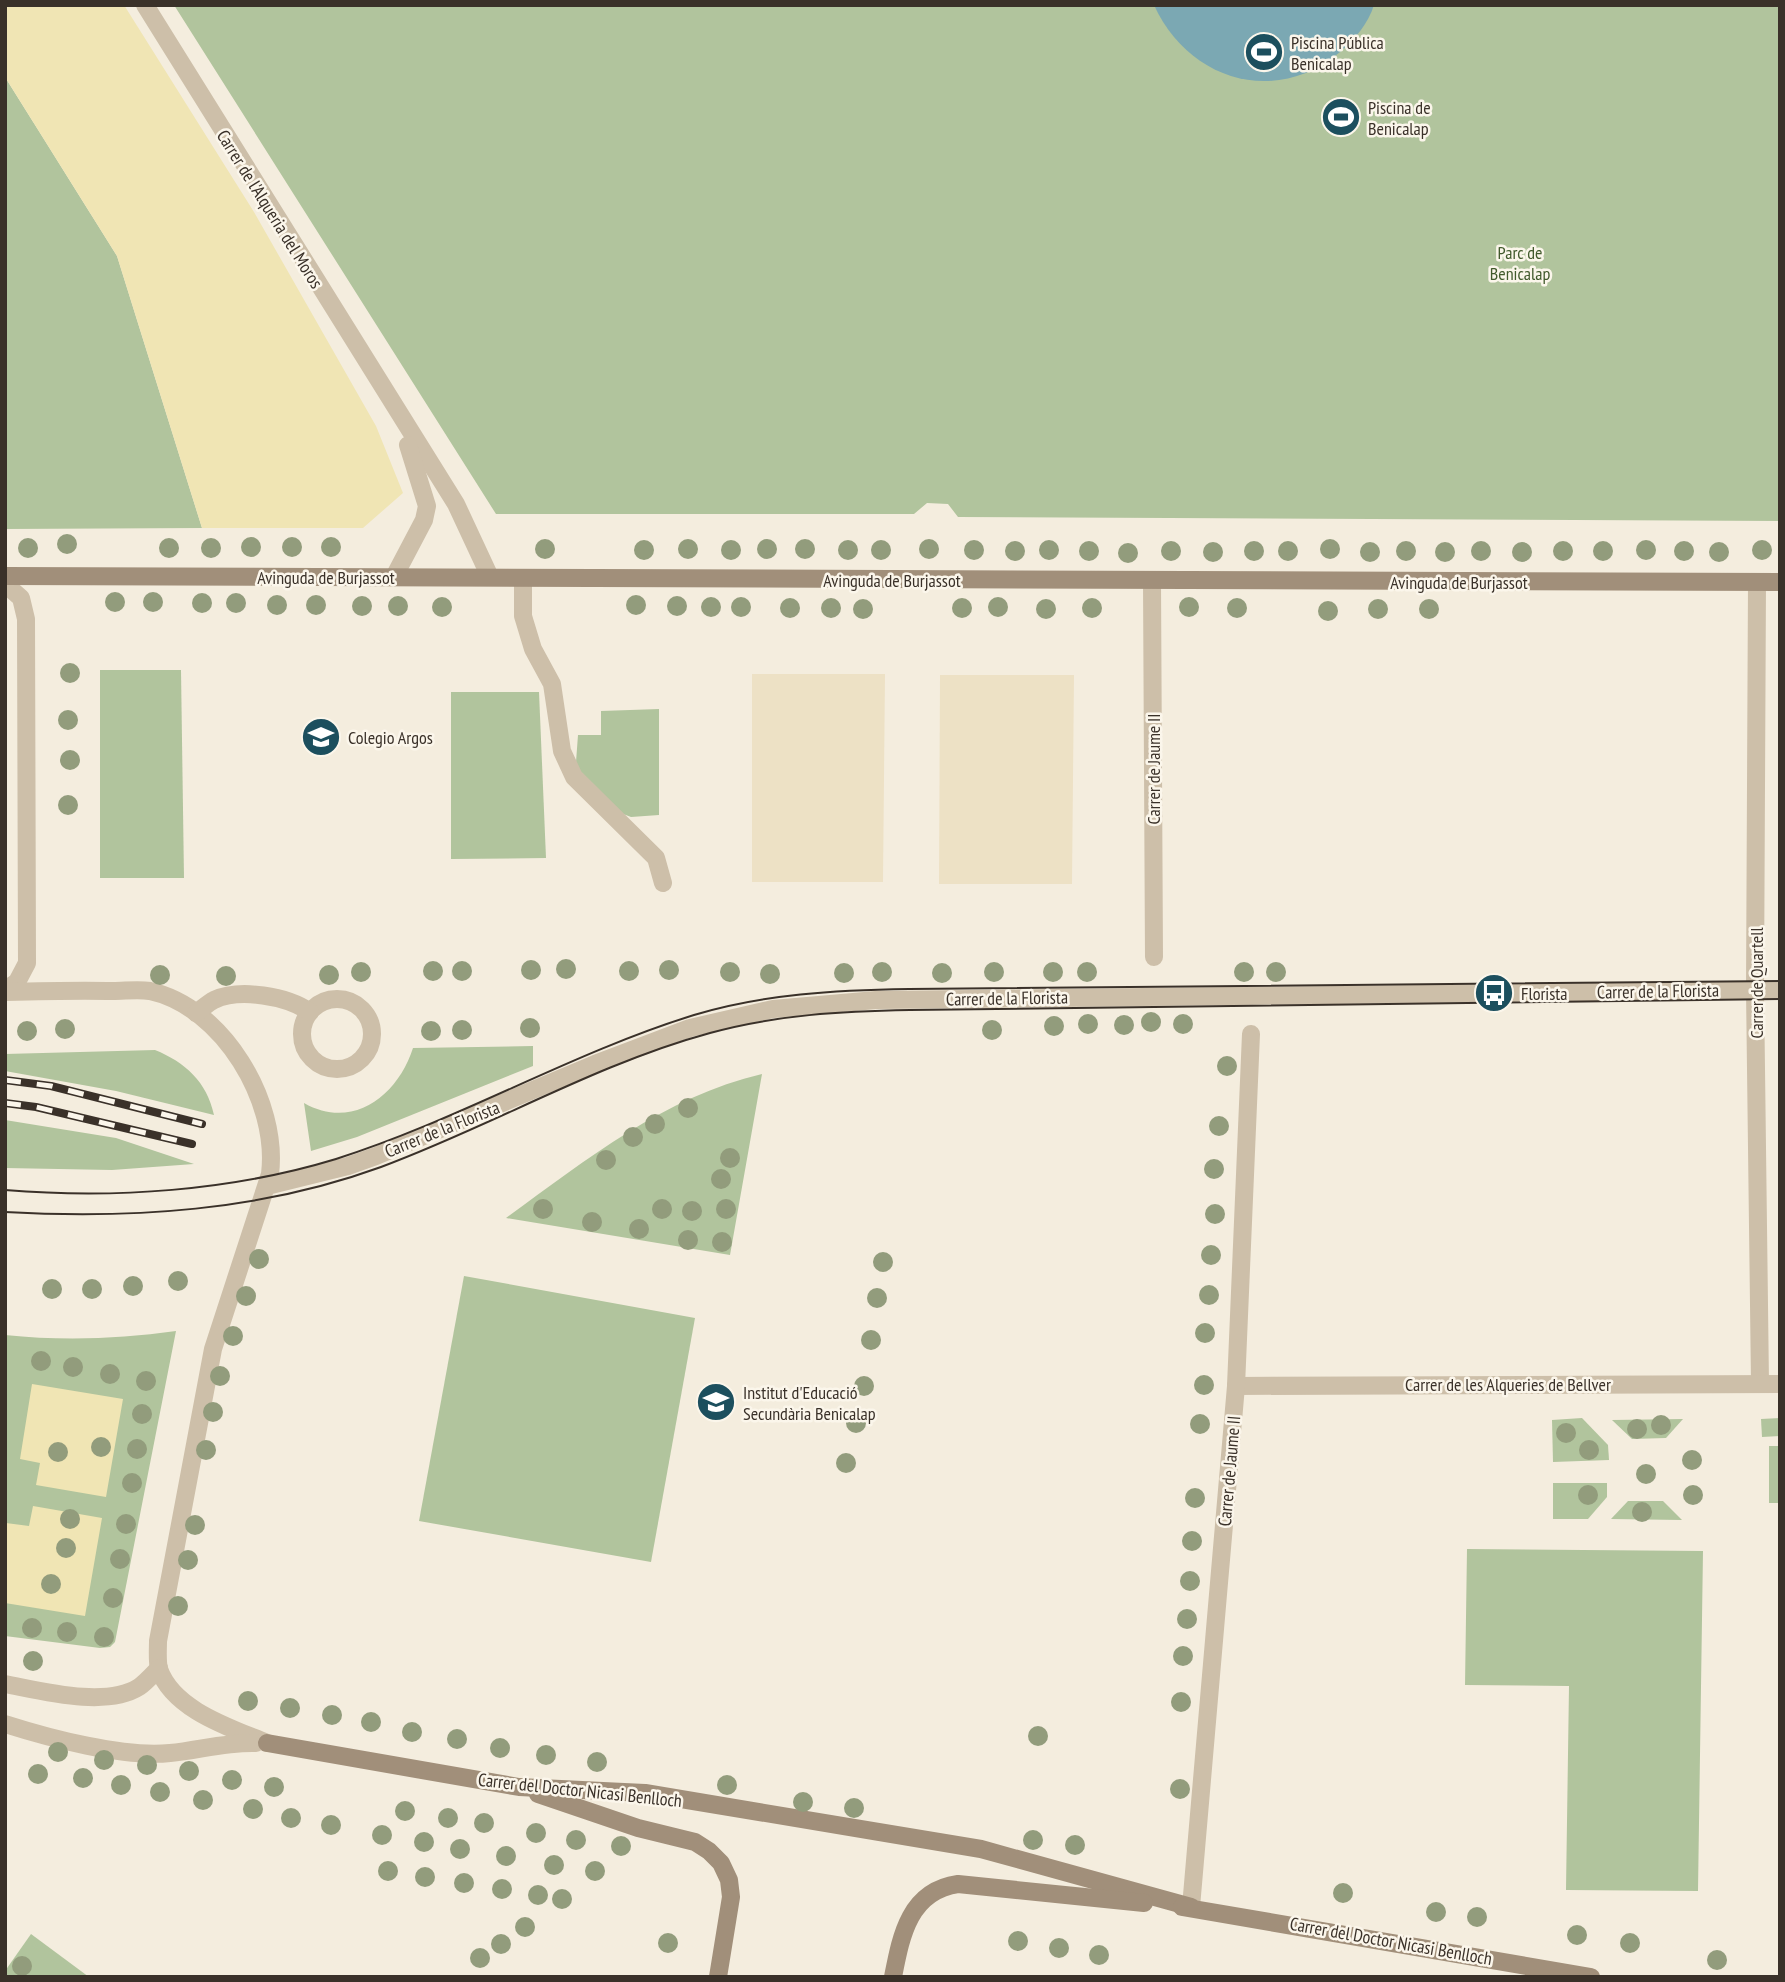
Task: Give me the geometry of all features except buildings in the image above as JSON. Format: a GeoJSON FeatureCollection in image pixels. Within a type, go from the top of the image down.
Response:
{"type":"FeatureCollection","features":[{"type":"Feature","properties":{"kind":"street","name":"Carrer de l'Alqueria del Moros"},"geometry":{"type":"LineString","coordinates":[[145,5],[396,413],[456,504],[490,577]]}},
{"type":"Feature","properties":{"kind":"street","name":"Carrer de l'Alqueria del Moros"},"geometry":{"type":"LineString","coordinates":[[394,577],[424,520],[427,506],[396,413]]}},
{"type":"Feature","properties":{"kind":"street","name":"Avinguda de Burjassot"},"geometry":{"type":"LineString","coordinates":[[5,576],[1152,582],[1780,582]]}},
{"type":"Feature","properties":{"kind":"street"},"geometry":{"type":"LineString","coordinates":[[523,578],[523,615],[533,649],[552,684],[562,751],[574,776],[656,858],[663,883]]}},
{"type":"Feature","properties":{"kind":"street","name":"Carrer de Jaume II"},"geometry":{"type":"LineString","coordinates":[[1152,582],[1154,957]]}},
{"type":"Feature","properties":{"kind":"street","name":"Carrer de Quartell"},"geometry":{"type":"LineString","coordinates":[[1757,582],[1755,990],[1760,1383]]}},
{"type":"Feature","properties":{"kind":"street"},"geometry":{"type":"LineString","coordinates":[[5,584],[21,598],[26,619],[27,963],[18,982],[5,991]]}},
{"type":"Feature","properties":{"kind":"street"},"geometry":{"type":"LineString","coordinates":[[5,991],[148,990],[174,999],[196,1013],[232,1048],[246,1069],[260,1099],[268,1128],[272,1159],[267,1186],[213,1349],[158,1641],[159,1668],[169,1687],[188,1704],[216,1721],[267,1743]]}},
{"type":"Feature","properties":{"kind":"street","name":"Carrer de la Florista"},"geometry":{"type":"LineString","coordinates":[[267,1186],[367,1160],[665,1037],[727,1018],[773,1009],[876,1000],[1780,990]]}},
{"type":"Feature","properties":{"kind":"street"},"geometry":{"type":"LineString","coordinates":[[196,1013],[212,1001],[228,995],[286,1001],[310,1012]]}},
{"type":"Feature","properties":{"kind":"street"},"geometry":{"type":"LineString","coordinates":[[334,999],[355,1003],[370,1020],[372,1042],[367,1053],[350,1067],[339,1069],[316,1062],[303,1042],[302,1030],[310,1012],[321,1002],[334,999]]}},
{"type":"Feature","properties":{"kind":"street","name":"Carrer de Jaume II"},"geometry":{"type":"LineString","coordinates":[[1191,1907],[1237,1386],[1251,1034]]}},
{"type":"Feature","properties":{"kind":"street","name":"Carrer de les Alqueries de Bellver"},"geometry":{"type":"LineString","coordinates":[[1237,1386],[1780,1384]]}},
{"type":"Feature","properties":{"kind":"street"},"geometry":{"type":"LineString","coordinates":[[5,1685],[76,1696],[114,1695],[139,1687],[159,1668]]}},
{"type":"Feature","properties":{"kind":"street","name":"Carrer del Doctor Nicasi Benlloch"},"geometry":{"type":"LineString","coordinates":[[5,1724],[49,1738],[130,1751],[168,1753],[217,1744],[267,1743],[519,1787],[645,1793],[981,1849],[1191,1907]]}},
{"type":"Feature","properties":{"kind":"street"},"geometry":{"type":"LineString","coordinates":[[519,1787],[638,1828],[695,1842],[709,1851],[721,1863],[729,1880],[731,1898],[718,1977]]}},
{"type":"Feature","properties":{"kind":"street","name":"Carrer del Doctor Nicasi Benlloch"},"geometry":{"type":"LineString","coordinates":[[892,1977],[903,1929],[912,1911],[943,1886],[958,1884],[1191,1907],[1591,1977]]}},
{"type":"Feature","properties":{"kind":"green space","name":"Parc de Benicalap"},"geometry":{"type":"Polygon","coordinates":[[[174,5],[1780,5],[1780,521],[958,517],[948,504],[927,503],[914,514],[496,514],[174,5]]]}},
{"type":"Feature","properties":{"kind":"green space"},"geometry":{"type":"Polygon","coordinates":[[[5,77],[117,256],[202,528],[5,529],[5,77]]]}},
{"type":"Feature","properties":{"kind":"green space"},"geometry":{"type":"Polygon","coordinates":[[[100,670],[181,670],[184,878],[100,878],[100,670]]]}},
{"type":"Feature","properties":{"kind":"green space"},"geometry":{"type":"Polygon","coordinates":[[[451,692],[539,692],[546,858],[451,859],[451,692]]]}},
{"type":"Feature","properties":{"kind":"green space"},"geometry":{"type":"Polygon","coordinates":[[[659,709],[659,815],[631,817],[605,807],[586,788],[576,762],[578,735],[601,735],[601,711],[659,709]]]}},
{"type":"Feature","properties":{"kind":"green space"},"geometry":{"type":"Polygon","coordinates":[[[533,1046],[533,1066],[357,1137],[311,1151],[304,1103],[322,1111],[340,1113],[371,1104],[397,1080],[413,1048],[533,1046]]]}},
{"type":"Feature","properties":{"kind":"green space"},"geometry":{"type":"Polygon","coordinates":[[[155,1050],[176,1061],[193,1075],[206,1093],[214,1115],[116,1091],[5,1071],[5,1054],[155,1050]]]}},
{"type":"Feature","properties":{"kind":"green space"},"geometry":{"type":"Polygon","coordinates":[[[762,1074],[730,1255],[506,1218],[596,1153],[659,1114],[726,1084],[762,1074]]]}},
{"type":"Feature","properties":{"kind":"green space"},"geometry":{"type":"Polygon","coordinates":[[[5,1120],[116,1138],[194,1164],[112,1170],[5,1168],[5,1120]]]}},
{"type":"Feature","properties":{"kind":"green space"},"geometry":{"type":"Polygon","coordinates":[[[464,1276],[695,1318],[651,1562],[419,1521],[464,1276]]]}},
{"type":"Feature","properties":{"kind":"green space"},"geometry":{"type":"Polygon","coordinates":[[[176,1331],[115,1642],[110,1647],[100,1648],[5,1636],[5,1335],[91,1338],[176,1331]]]}},
{"type":"Feature","properties":{"kind":"green space"},"geometry":{"type":"Polygon","coordinates":[[[1582,1418],[1608,1445],[1609,1460],[1553,1462],[1552,1420],[1582,1418]]]}},
{"type":"Feature","properties":{"kind":"green space"},"geometry":{"type":"Polygon","coordinates":[[[1780,1418],[1780,1436],[1762,1437],[1761,1419],[1780,1418]]]}},
{"type":"Feature","properties":{"kind":"green space"},"geometry":{"type":"Polygon","coordinates":[[[1683,1419],[1666,1438],[1632,1439],[1612,1420],[1683,1419]]]}},
{"type":"Feature","properties":{"kind":"green space"},"geometry":{"type":"Polygon","coordinates":[[[1769,1446],[1780,1446],[1780,1503],[1769,1503],[1769,1446]]]}},
{"type":"Feature","properties":{"kind":"green space"},"geometry":{"type":"Polygon","coordinates":[[[1553,1483],[1607,1483],[1607,1497],[1588,1519],[1553,1519],[1553,1483]]]}},
{"type":"Feature","properties":{"kind":"green space"},"geometry":{"type":"Polygon","coordinates":[[[1628,1501],[1663,1501],[1682,1520],[1611,1519],[1628,1501]]]}},
{"type":"Feature","properties":{"kind":"green space"},"geometry":{"type":"Polygon","coordinates":[[[1467,1549],[1703,1551],[1698,1891],[1566,1890],[1569,1686],[1465,1685],[1467,1549]]]}},
{"type":"Feature","properties":{"kind":"green space"},"geometry":{"type":"Polygon","coordinates":[[[31,1934],[89,1977],[5,1977],[5,1971],[31,1934]]]}},
{"type":"Feature","properties":{"kind":"sand"},"geometry":{"type":"Polygon","coordinates":[[[5,5],[124,5],[254,212],[376,426],[403,493],[363,528],[202,528],[117,256],[5,77],[5,5]]]}},
{"type":"Feature","properties":{"kind":"sand"},"geometry":{"type":"Polygon","coordinates":[[[32,1384],[123,1399],[106,1497],[36,1485],[40,1463],[20,1459],[32,1384]]]}},
{"type":"Feature","properties":{"kind":"sand"},"geometry":{"type":"Polygon","coordinates":[[[33,1506],[102,1518],[85,1616],[5,1603],[6,1523],[29,1526],[33,1506]]]}},
{"type":"Feature","properties":{"kind":"shaded area"},"geometry":{"type":"Polygon","coordinates":[[[752,674],[885,674],[883,882],[752,882],[752,674]]]}},
{"type":"Feature","properties":{"kind":"shaded area"},"geometry":{"type":"Polygon","coordinates":[[[940,675],[1074,675],[1072,884],[939,884],[940,675]]]}},
{"type":"Feature","properties":{"kind":"water","name":"Piscina Pública Benicalap"},"geometry":{"type":"Polygon","coordinates":[[[1154,5],[1374,5],[1368,19],[1351,42],[1315,69],[1288,78],[1262,81],[1235,77],[1211,67],[1188,52],[1169,31],[1154,5]]]}},
{"type":"Feature","properties":{"kind":"tram line"},"geometry":{"type":"LineString","coordinates":[[5,1190],[130,1193],[214,1185],[296,1170],[382,1143],[648,1030],[720,1008],[800,994],[909,989],[1780,981]]}},
{"type":"Feature","properties":{"kind":"tram line"},"geometry":{"type":"LineString","coordinates":[[5,1212],[100,1214],[196,1209],[289,1194],[336,1182],[422,1151],[585,1078],[668,1046],[710,1033],[784,1018],[910,1010],[1780,999]]}},
{"type":"Feature","properties":{"kind":"railway"},"geometry":{"type":"LineString","coordinates":[[5,1080],[51,1086],[202,1124]]}},
{"type":"Feature","properties":{"kind":"railway"},"geometry":{"type":"LineString","coordinates":[[5,1103],[36,1107],[192,1144]]}},
{"type":"Feature","properties":{"kind":"place","name":"Piscina Pública Benicalap"},"geometry":{"type":"Point","coordinates":[1264,52]}},
{"type":"Feature","properties":{"kind":"place","name":"Piscina de Benicalap"},"geometry":{"type":"Point","coordinates":[1341,117]}},
{"type":"Feature","properties":{"kind":"place","name":"Colegio Argos"},"geometry":{"type":"Point","coordinates":[321,737]}},
{"type":"Feature","properties":{"kind":"place","name":"Florista"},"geometry":{"type":"Point","coordinates":[1494,993]}},
{"type":"Feature","properties":{"kind":"place","name":"Institut d'Educació Secundària Benicalap"},"geometry":{"type":"Point","coordinates":[716,1402]}}]}
